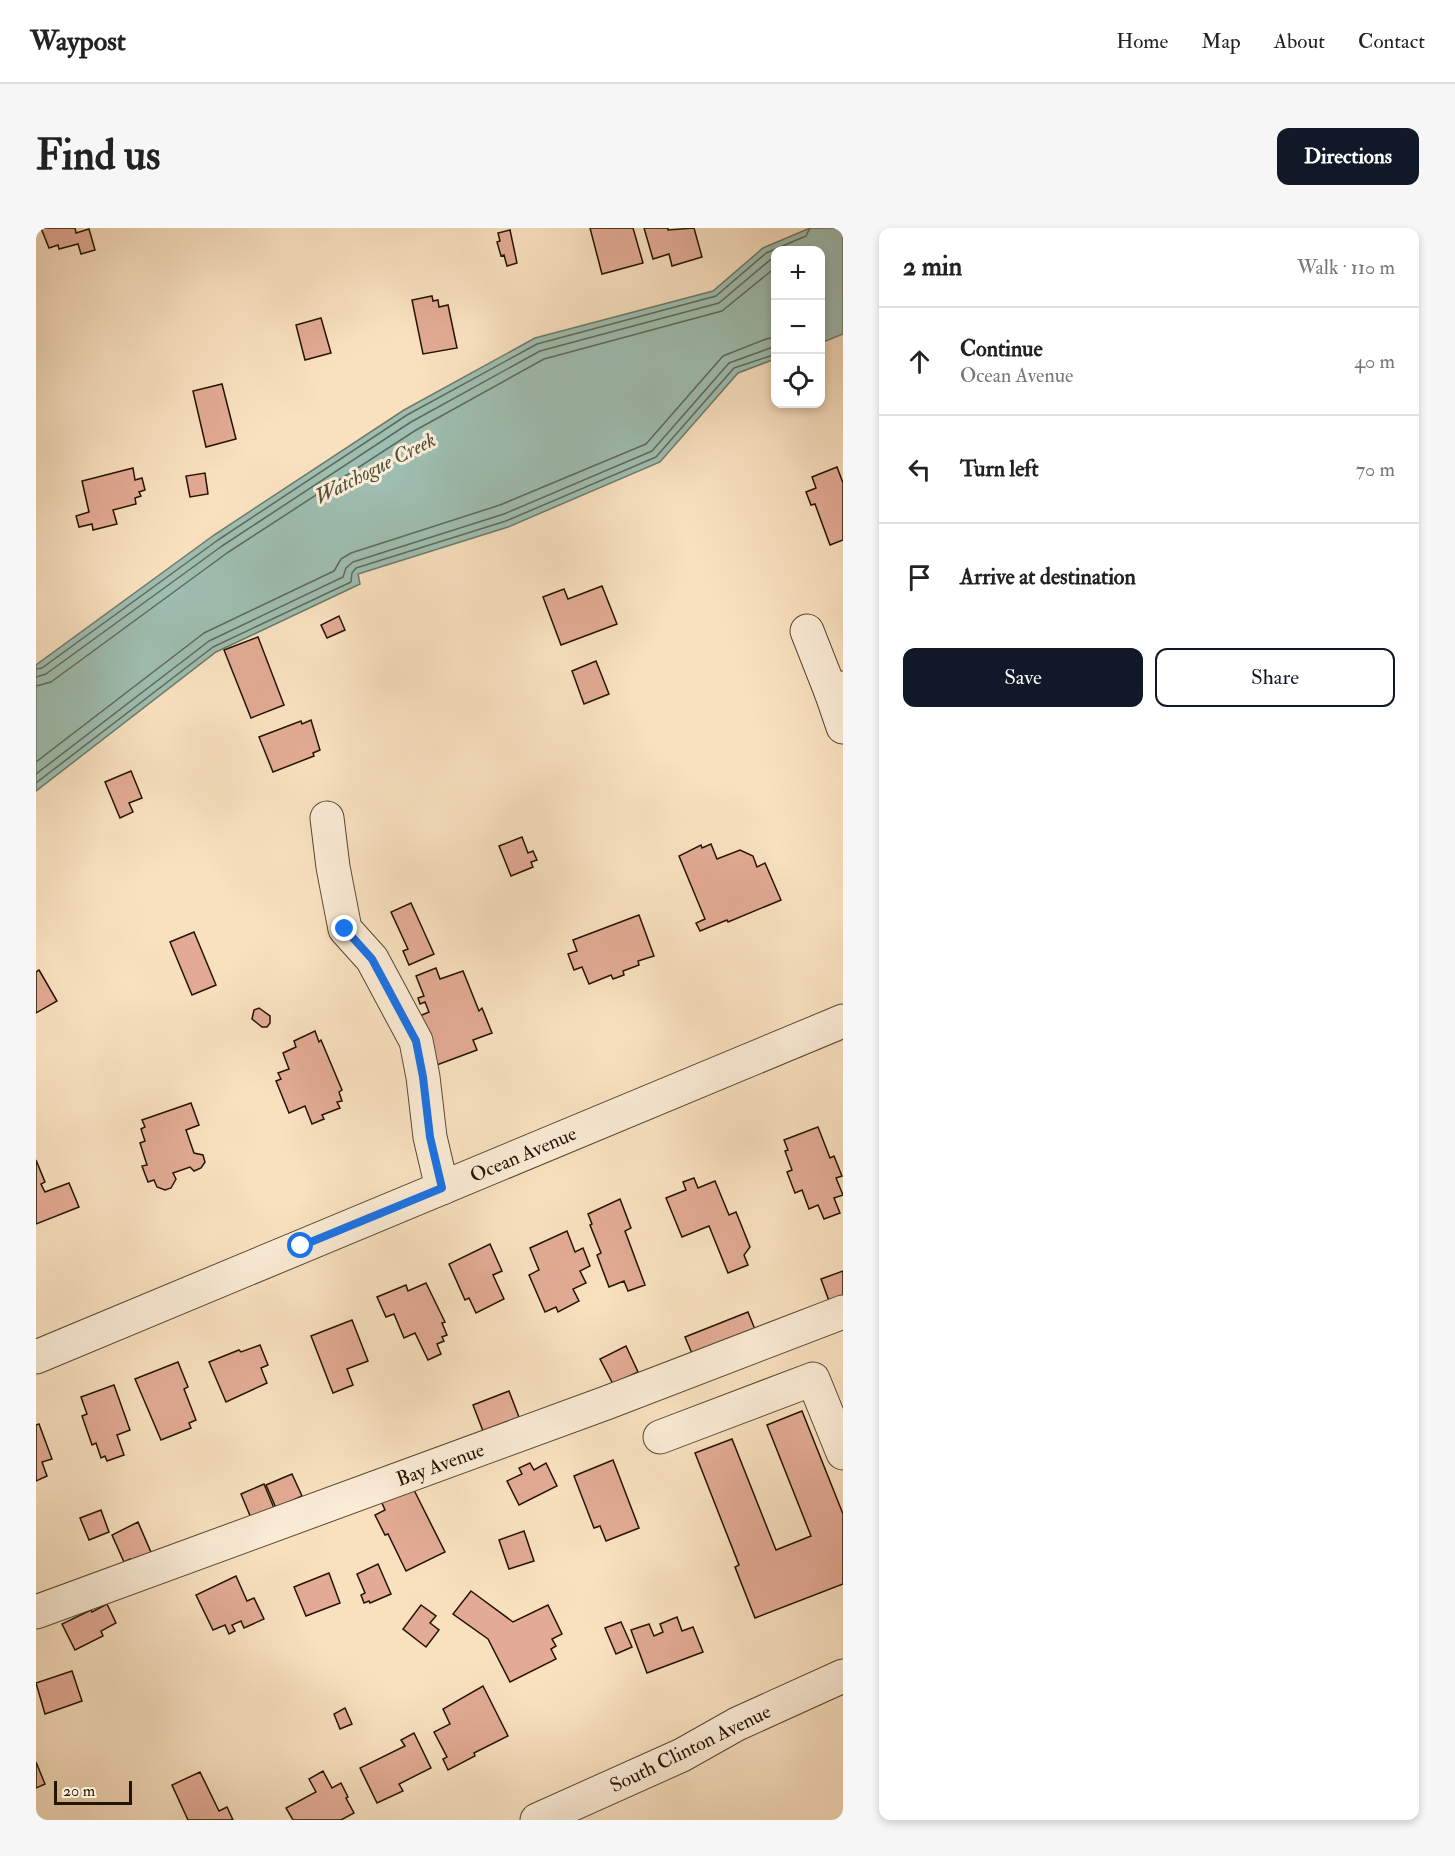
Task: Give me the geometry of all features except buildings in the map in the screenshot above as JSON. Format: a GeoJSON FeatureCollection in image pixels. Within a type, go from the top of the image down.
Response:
{"type":"FeatureCollection","features":[{"type":"Feature","properties":{"kind":"street"},"geometry":{"type":"LineString","coordinates":[[807,631],[837,690],[843,727]]}},
{"type":"Feature","properties":{"kind":"street"},"geometry":{"type":"LineString","coordinates":[[327,818],[333,867],[345,929],[372,959],[416,1041],[430,1137],[442,1188]]}},
{"type":"Feature","properties":{"kind":"street","name":"Ocean Avenue"},"geometry":{"type":"LineString","coordinates":[[36,1357],[843,1021]]}},
{"type":"Feature","properties":{"kind":"street","name":"Bay Avenue"},"geometry":{"type":"LineString","coordinates":[[36,1612],[606,1403],[843,1312]]}},
{"type":"Feature","properties":{"kind":"street"},"geometry":{"type":"LineString","coordinates":[[660,1437],[813,1379],[843,1453]]}},
{"type":"Feature","properties":{"kind":"street","name":"South Clinton Avenue"},"geometry":{"type":"LineString","coordinates":[[537,1820],[579,1812],[737,1724],[843,1676]]}},
{"type":"Feature","properties":{"kind":"water","name":"Watchogue Creek"},"geometry":{"type":"Polygon","coordinates":[[[810,228],[843,228],[843,334],[825,341],[825,246],[771,246],[771,361],[738,373],[660,462],[508,527],[358,574],[360,584],[216,652],[36,791],[36,665],[214,535],[404,410],[535,338],[713,291],[763,248],[810,228]]]}},
{"type":"Feature","properties":{"kind":"route"},"geometry":{"type":"LineString","coordinates":[[301,1246],[442,1188],[430,1137],[416,1041],[372,959],[345,929]]}}]}
